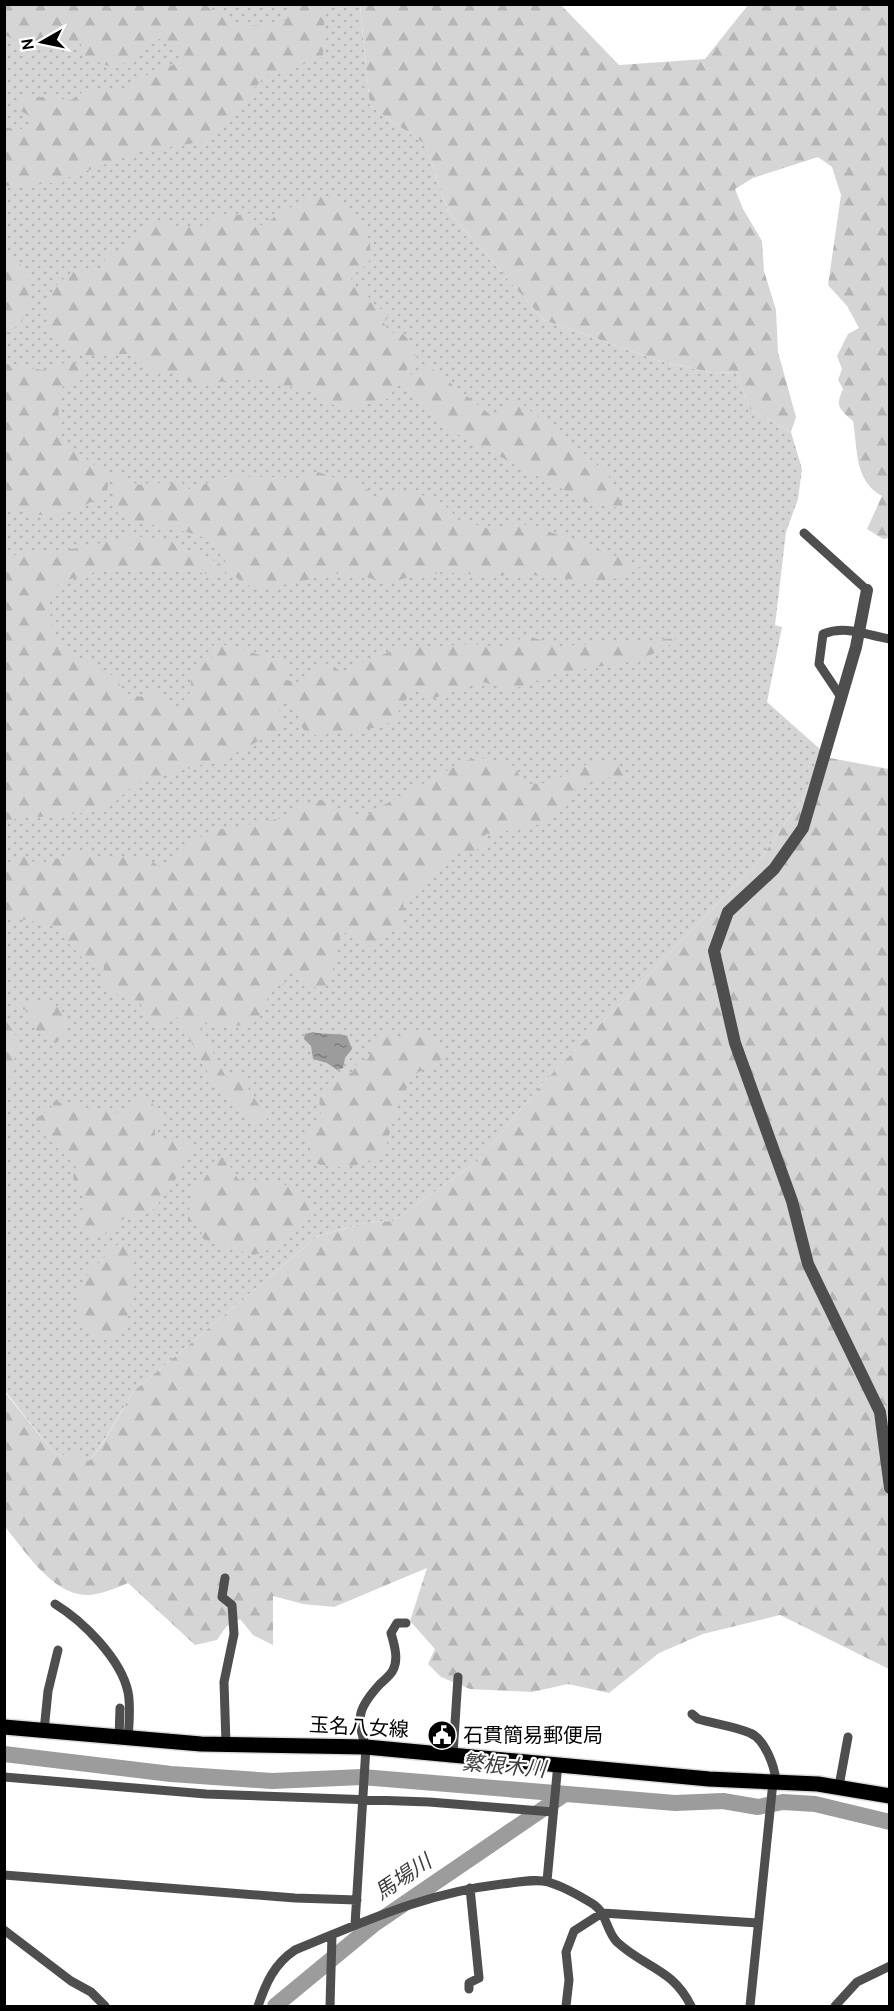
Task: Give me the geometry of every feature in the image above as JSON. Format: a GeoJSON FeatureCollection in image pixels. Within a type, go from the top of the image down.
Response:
{"type":"FeatureCollection","features":[{"type":"Feature","properties":{"kind":"main road","name":"玉名八女線"},"geometry":{"type":"LineString","coordinates":[[4,1727],[124,1738],[226,1744],[366,1747],[773,1785],[839,1786],[890,1796]]}},
{"type":"Feature","properties":{"kind":"street"},"geometry":{"type":"LineString","coordinates":[[804,533],[867,590],[859,630],[803,828],[774,869],[728,912],[714,951],[735,1043],[792,1201],[808,1264],[880,1412],[890,1488]]}},
{"type":"Feature","properties":{"kind":"street"},"geometry":{"type":"LineString","coordinates":[[841,697],[819,664],[823,634],[837,629],[859,630],[890,639]]}},
{"type":"Feature","properties":{"kind":"street"},"geometry":{"type":"LineString","coordinates":[[225,1578],[222,1597],[232,1605],[234,1634],[224,1682],[226,1744]]}},
{"type":"Feature","properties":{"kind":"street"},"geometry":{"type":"LineString","coordinates":[[55,1604],[83,1623],[122,1675],[128,1693],[124,1738]]}},
{"type":"Feature","properties":{"kind":"street"},"geometry":{"type":"LineString","coordinates":[[355,1925],[366,1747],[358,1716],[375,1689],[394,1669],[396,1655],[391,1633],[397,1623],[406,1623]]}},
{"type":"Feature","properties":{"kind":"street"},"geometry":{"type":"LineString","coordinates":[[44,1731],[48,1691],[58,1650]]}},
{"type":"Feature","properties":{"kind":"street"},"geometry":{"type":"LineString","coordinates":[[453,1754],[458,1677]]}},
{"type":"Feature","properties":{"kind":"street"},"geometry":{"type":"LineString","coordinates":[[120,1708],[124,1738]]}},
{"type":"Feature","properties":{"kind":"street"},"geometry":{"type":"LineString","coordinates":[[692,1714],[698,1719],[752,1733],[768,1754],[776,1771],[768,1827],[750,2007]]}},
{"type":"Feature","properties":{"kind":"street"},"geometry":{"type":"LineString","coordinates":[[839,1786],[848,1737]]}},
{"type":"Feature","properties":{"kind":"street"},"geometry":{"type":"LineString","coordinates":[[547,1881],[558,1765]]}},
{"type":"Feature","properties":{"kind":"street"},"geometry":{"type":"LineString","coordinates":[[4,1777],[206,1794],[364,1799],[553,1812]]}},
{"type":"Feature","properties":{"kind":"street"},"geometry":{"type":"LineString","coordinates":[[4,1875],[284,1897],[357,1900]]}},
{"type":"Feature","properties":{"kind":"street"},"geometry":{"type":"LineString","coordinates":[[258,2007],[270,1977],[281,1960],[295,1950],[417,1901],[470,1888],[547,1881],[595,1905],[602,1913],[615,1940],[666,1975],[682,1989],[691,2007]]}},
{"type":"Feature","properties":{"kind":"street"},"geometry":{"type":"LineString","coordinates":[[469,1989],[469,1983],[478,1978],[470,1888]]}},
{"type":"Feature","properties":{"kind":"street"},"geometry":{"type":"LineString","coordinates":[[566,2007],[569,1980],[566,1952],[574,1931],[602,1913],[758,1923]]}},
{"type":"Feature","properties":{"kind":"street"},"geometry":{"type":"LineString","coordinates":[[4,1930],[103,2004]]}},
{"type":"Feature","properties":{"kind":"street"},"geometry":{"type":"LineString","coordinates":[[330,2007],[332,1935]]}},
{"type":"Feature","properties":{"kind":"street"},"geometry":{"type":"LineString","coordinates":[[835,2007],[857,1982],[890,1966]]}},
{"type":"Feature","properties":{"kind":"street"},"geometry":{"type":"LineString","coordinates":[[90,2007],[103,2004]]}},
{"type":"Feature","properties":{"kind":"green space"},"geometry":{"type":"Polygon","coordinates":[[[4,5],[360,5],[370,106],[425,144],[448,211],[544,320],[660,361],[713,373],[736,372],[750,409],[791,432],[802,469],[798,499],[786,532],[775,625],[782,627],[767,702],[830,758],[760,860],[540,1086],[478,1161],[393,1221],[368,1222],[318,1236],[134,1391],[89,1461],[54,1453],[5,1391],[4,5]]]}},
{"type":"Feature","properties":{"kind":"green space"},"geometry":{"type":"Polygon","coordinates":[[[6,5],[205,5],[239,26],[274,25],[286,20],[288,5],[325,5],[323,57],[264,77],[219,131],[206,141],[140,152],[53,183],[5,186],[5,128],[21,129],[33,125],[28,115],[10,105],[31,96],[71,100],[87,89],[118,92],[142,77],[180,62],[180,50],[162,38],[151,42],[116,69],[83,56],[81,44],[36,51],[5,35],[6,5]]]}},
{"type":"Feature","properties":{"kind":"green space"},"geometry":{"type":"Polygon","coordinates":[[[360,5],[561,5],[619,65],[705,59],[748,5],[889,5],[889,538],[883,539],[867,529],[882,496],[866,482],[859,464],[853,421],[842,410],[839,403],[843,389],[838,380],[842,369],[837,356],[848,334],[859,328],[847,306],[828,285],[841,195],[832,167],[818,157],[753,178],[735,189],[743,209],[762,241],[764,271],[776,310],[778,352],[796,417],[791,432],[750,409],[736,372],[713,373],[660,361],[544,320],[448,211],[425,144],[370,106],[360,5]]]}},
{"type":"Feature","properties":{"kind":"green space"},"geometry":{"type":"Polygon","coordinates":[[[318,195],[340,201],[358,217],[364,227],[368,237],[370,260],[359,272],[351,273],[352,287],[363,288],[376,309],[388,309],[388,318],[383,322],[390,332],[403,334],[412,344],[417,358],[405,372],[412,375],[426,364],[493,417],[515,398],[607,473],[624,508],[593,505],[457,434],[434,418],[414,392],[395,383],[391,397],[380,402],[352,407],[333,405],[310,390],[276,384],[256,377],[197,385],[172,372],[151,372],[140,363],[140,354],[95,356],[72,352],[46,330],[49,300],[54,287],[72,272],[98,272],[108,255],[125,248],[146,227],[157,221],[173,226],[199,226],[204,232],[217,216],[248,213],[252,214],[255,223],[264,226],[280,212],[318,195]]]}},
{"type":"Feature","properties":{"kind":"green space"},"geometry":{"type":"Polygon","coordinates":[[[11,255],[28,273],[28,301],[25,316],[14,329],[5,335],[5,256],[11,255]]]}},
{"type":"Feature","properties":{"kind":"green space"},"geometry":{"type":"Polygon","coordinates":[[[70,360],[76,364],[86,365],[82,379],[76,384],[67,383],[58,391],[59,438],[107,475],[109,482],[106,494],[68,512],[45,515],[20,511],[5,505],[5,364],[48,371],[55,363],[60,365],[70,360]]]}},
{"type":"Feature","properties":{"kind":"green space"},"geometry":{"type":"Polygon","coordinates":[[[318,472],[335,478],[360,480],[376,502],[388,492],[408,494],[415,492],[444,505],[456,519],[501,532],[516,522],[570,538],[641,566],[620,578],[589,581],[523,574],[495,576],[441,572],[424,578],[412,575],[393,581],[336,574],[260,587],[244,584],[229,568],[217,548],[203,537],[134,520],[114,509],[115,474],[139,485],[181,482],[189,489],[229,476],[299,478],[318,472]]]}},
{"type":"Feature","properties":{"kind":"green space"},"geometry":{"type":"Polygon","coordinates":[[[129,536],[163,539],[219,563],[227,576],[172,569],[103,570],[60,582],[52,593],[49,607],[53,628],[63,649],[117,678],[124,695],[146,697],[153,690],[178,708],[191,691],[191,679],[195,671],[212,659],[213,651],[208,649],[217,643],[271,658],[282,658],[288,671],[285,680],[299,682],[309,672],[330,663],[343,674],[353,663],[368,662],[395,649],[472,644],[503,647],[527,636],[561,646],[683,638],[641,660],[558,673],[511,690],[483,682],[428,700],[413,688],[394,719],[381,727],[309,736],[301,726],[294,701],[286,699],[278,706],[285,727],[226,758],[135,784],[105,811],[5,820],[5,560],[17,554],[81,548],[129,536]]]}},
{"type":"Feature","properties":{"kind":"green space"},"geometry":{"type":"Polygon","coordinates":[[[480,758],[508,762],[515,769],[523,784],[552,783],[576,767],[615,760],[627,775],[623,779],[612,777],[574,785],[573,798],[560,811],[540,824],[515,825],[508,831],[486,834],[485,843],[472,854],[457,850],[403,903],[405,917],[401,927],[375,939],[373,945],[363,947],[359,944],[356,933],[348,932],[342,935],[336,946],[333,974],[323,992],[306,982],[287,963],[284,985],[270,988],[265,1009],[251,1023],[234,1026],[197,1022],[228,1081],[238,1073],[268,1119],[255,1123],[213,1082],[178,1017],[158,1026],[145,1015],[140,1002],[101,988],[104,967],[84,960],[52,925],[5,916],[5,873],[21,854],[37,864],[79,852],[108,858],[144,856],[166,871],[191,841],[216,830],[289,817],[300,804],[321,800],[360,818],[467,760],[480,758]]]}},
{"type":"Feature","properties":{"kind":"green space"},"geometry":{"type":"Polygon","coordinates":[[[830,758],[889,769],[889,1669],[780,1615],[703,1634],[659,1653],[609,1693],[568,1684],[532,1692],[470,1689],[441,1677],[428,1664],[435,1649],[410,1621],[427,1568],[334,1607],[303,1604],[273,1596],[273,1645],[253,1635],[240,1619],[226,1627],[217,1640],[195,1645],[128,1583],[104,1592],[84,1595],[67,1590],[46,1576],[5,1527],[4,1391],[54,1453],[68,1456],[79,1452],[89,1461],[134,1391],[318,1236],[368,1222],[393,1221],[478,1161],[540,1086],[760,860],[830,758]]]}},
{"type":"Feature","properties":{"kind":"green space"},"geometry":{"type":"Polygon","coordinates":[[[43,1001],[58,1007],[66,1020],[68,1032],[55,1043],[36,1030],[28,1011],[11,1005],[43,1001]]]}},
{"type":"Feature","properties":{"kind":"green space"},"geometry":{"type":"Polygon","coordinates":[[[5,1019],[17,1037],[13,1069],[5,1086],[5,1019]]]}},
{"type":"Feature","properties":{"kind":"green space"},"geometry":{"type":"Polygon","coordinates":[[[416,1030],[428,1033],[435,1042],[442,1045],[444,1058],[408,1078],[409,1085],[399,1098],[384,1154],[350,1166],[334,1167],[315,1163],[306,1136],[321,1115],[320,1101],[325,1086],[339,1072],[352,1073],[357,1064],[368,1059],[378,1036],[388,1033],[403,1040],[416,1030]]]}},
{"type":"Feature","properties":{"kind":"green space"},"geometry":{"type":"Polygon","coordinates":[[[142,1096],[159,1114],[161,1123],[155,1126],[155,1138],[159,1142],[184,1142],[191,1148],[171,1188],[160,1195],[158,1207],[138,1217],[120,1220],[112,1230],[98,1238],[79,1229],[79,1220],[87,1213],[87,1208],[73,1178],[76,1166],[36,1127],[36,1119],[53,1106],[53,1100],[70,1106],[80,1104],[94,1110],[113,1113],[125,1110],[142,1096]]]}},
{"type":"Feature","properties":{"kind":"green space"},"geometry":{"type":"Polygon","coordinates":[[[217,1157],[225,1158],[238,1179],[249,1184],[271,1181],[294,1189],[315,1208],[312,1217],[299,1225],[283,1245],[254,1255],[203,1239],[200,1228],[186,1218],[195,1194],[191,1186],[202,1183],[217,1157]]]}},
{"type":"Feature","properties":{"kind":"green space"},"geometry":{"type":"Polygon","coordinates":[[[119,1244],[133,1252],[134,1272],[129,1311],[120,1331],[114,1338],[100,1341],[89,1328],[78,1322],[79,1294],[89,1272],[104,1259],[105,1253],[119,1244]]]}},
{"type":"Feature","properties":{"kind":"water"},"geometry":{"type":"Polygon","coordinates":[[[313,1032],[347,1036],[352,1049],[345,1058],[343,1068],[337,1070],[327,1063],[313,1059],[311,1046],[304,1039],[305,1034],[313,1032]]]}},
{"type":"Feature","properties":{"kind":"waterway","name":"繁根木川"},"geometry":{"type":"LineString","coordinates":[[4,1754],[171,1774],[272,1781],[362,1777],[675,1803],[723,1801],[758,1807],[783,1802],[815,1804],[890,1822]]}},
{"type":"Feature","properties":{"kind":"waterway","name":"馬場川"},"geometry":{"type":"LineString","coordinates":[[275,2006],[373,1925],[565,1794]]}},
{"type":"Feature","properties":{"kind":"place","name":"石貫簡易郵便局"},"geometry":{"type":"Point","coordinates":[442,1735]}}]}
